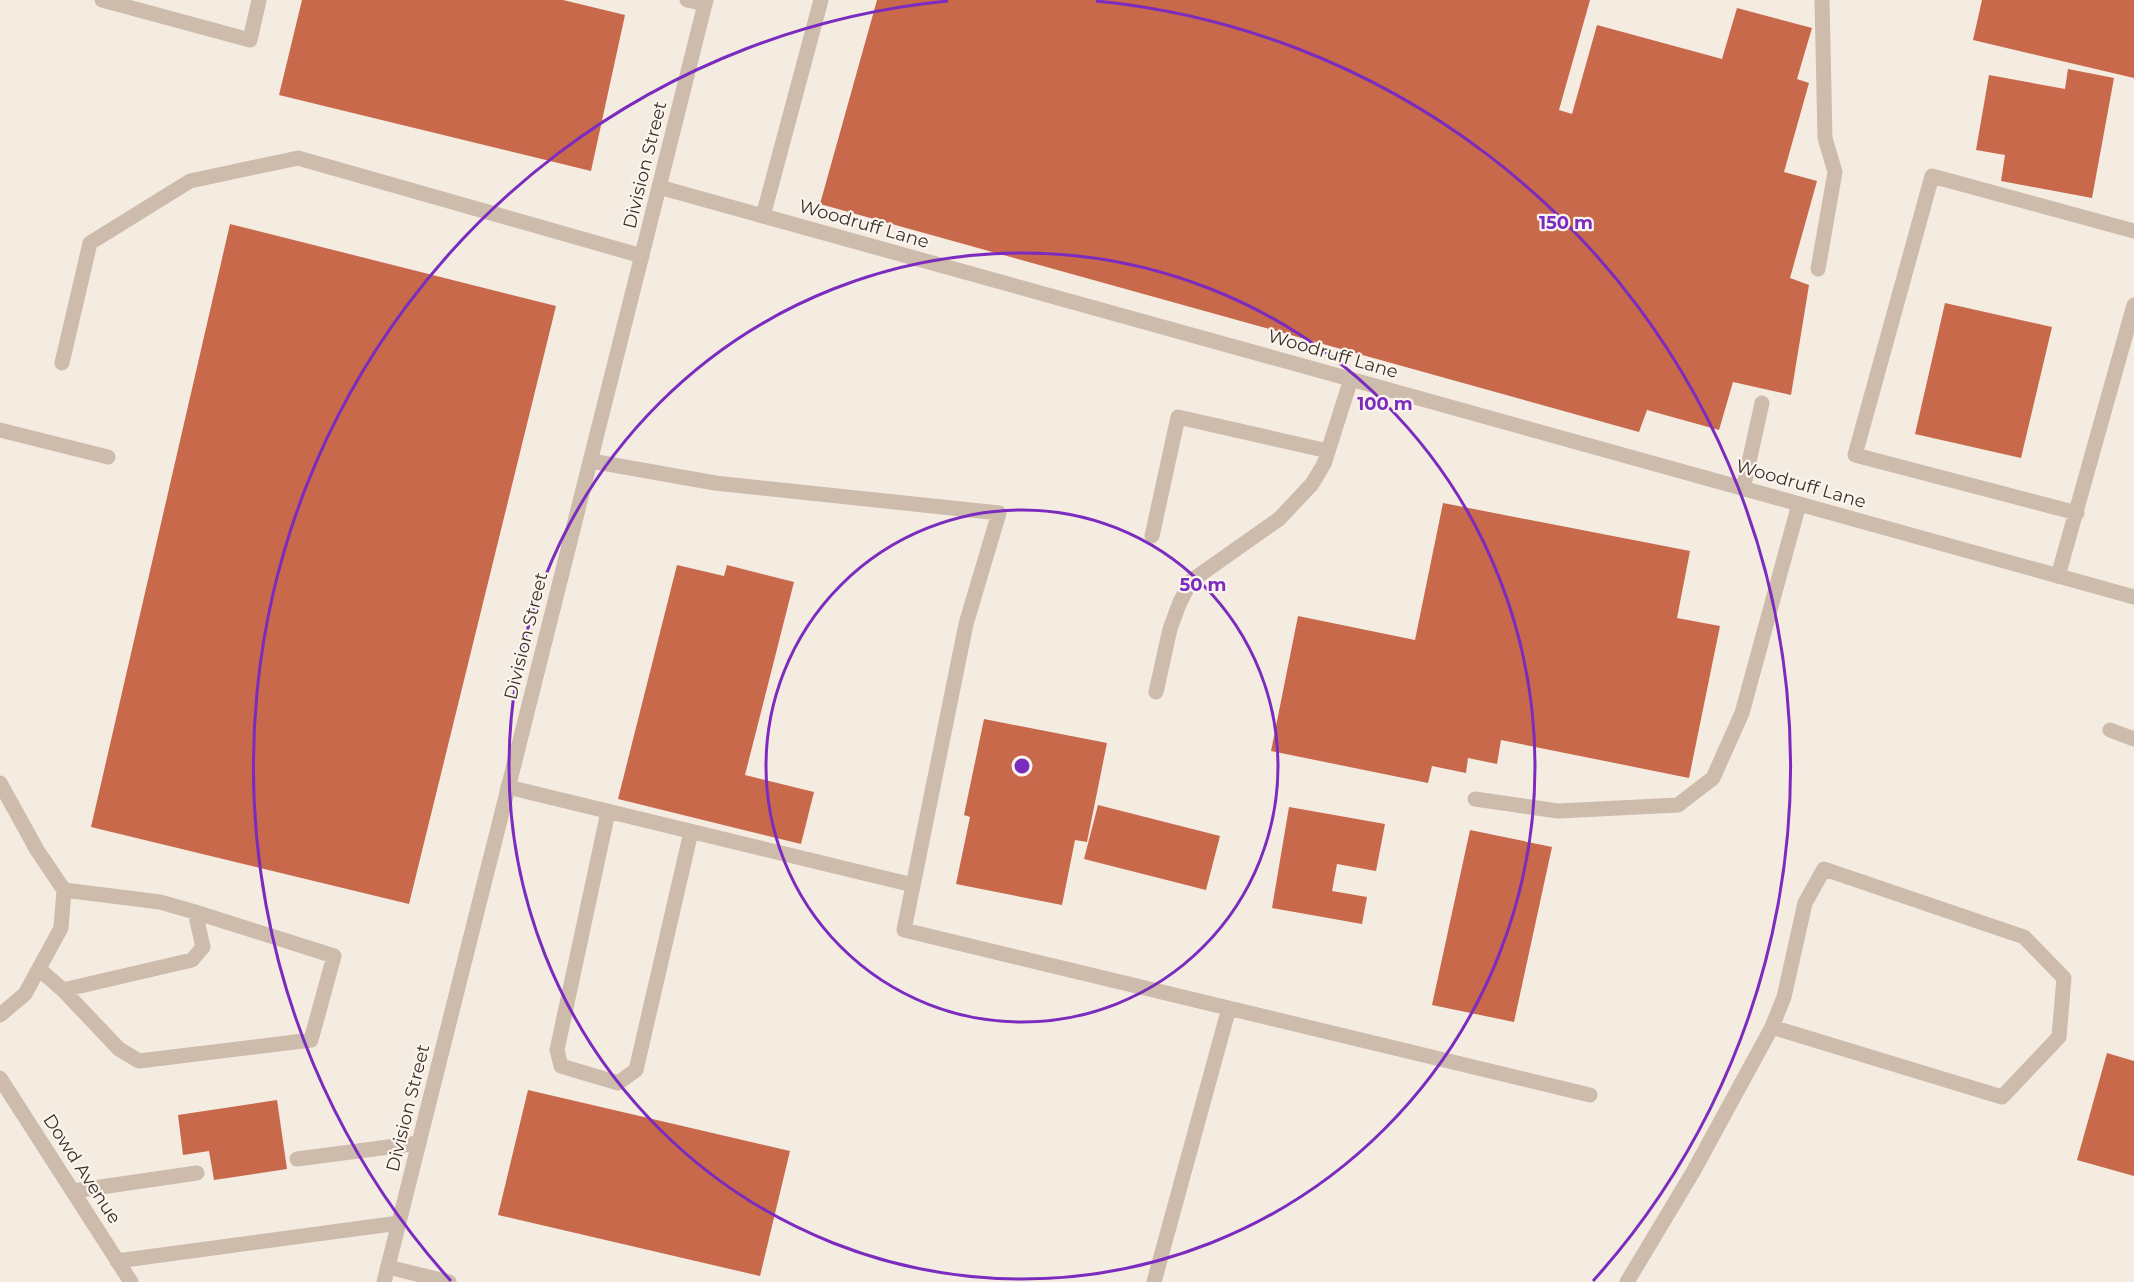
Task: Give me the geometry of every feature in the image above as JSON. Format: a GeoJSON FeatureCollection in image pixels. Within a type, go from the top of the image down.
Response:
{"type":"FeatureCollection","features":[{"type":"Feature","properties":{"kind":"street"},"geometry":{"type":"LineString","coordinates":[[102,0],[250,40],[259,0]]}},
{"type":"Feature","properties":{"kind":"street"},"geometry":{"type":"LineString","coordinates":[[687,0],[705,2]]}},
{"type":"Feature","properties":{"kind":"street"},"geometry":{"type":"LineString","coordinates":[[763,216],[821,0]]}},
{"type":"Feature","properties":{"kind":"street"},"geometry":{"type":"LineString","coordinates":[[1818,269],[1835,172],[1825,138],[1822,0]]}},
{"type":"Feature","properties":{"kind":"street","name":"Division Street"},"geometry":{"type":"LineString","coordinates":[[384,1277],[705,2]]}},
{"type":"Feature","properties":{"kind":"street"},"geometry":{"type":"LineString","coordinates":[[62,363],[90,243],[190,181],[298,158],[642,256]]}},
{"type":"Feature","properties":{"kind":"street"},"geometry":{"type":"LineString","coordinates":[[2077,513],[1855,455],[1932,176],[2134,231]]}},
{"type":"Feature","properties":{"kind":"street","name":"Woodruff Lane"},"geometry":{"type":"LineString","coordinates":[[659,187],[2134,597]]}},
{"type":"Feature","properties":{"kind":"street"},"geometry":{"type":"LineString","coordinates":[[2058,576],[2134,304]]}},
{"type":"Feature","properties":{"kind":"street"},"geometry":{"type":"LineString","coordinates":[[1156,692],[1170,629],[1191,581],[1279,519],[1312,484],[1324,464],[1351,380]]}},
{"type":"Feature","properties":{"kind":"street"},"geometry":{"type":"LineString","coordinates":[[1743,489],[1762,403]]}},
{"type":"Feature","properties":{"kind":"street"},"geometry":{"type":"LineString","coordinates":[[1152,536],[1178,417],[1328,451]]}},
{"type":"Feature","properties":{"kind":"street"},"geometry":{"type":"LineString","coordinates":[[0,430],[108,457]]}},
{"type":"Feature","properties":{"kind":"street"},"geometry":{"type":"LineString","coordinates":[[591,461],[716,483],[999,513],[966,624],[904,930],[1590,1095]]}},
{"type":"Feature","properties":{"kind":"street"},"geometry":{"type":"LineString","coordinates":[[1475,799],[1558,811],[1678,805],[1713,778],[1742,713],[1799,504]]}},
{"type":"Feature","properties":{"kind":"street"},"geometry":{"type":"LineString","coordinates":[[2110,730],[2134,739]]}},
{"type":"Feature","properties":{"kind":"street"},"geometry":{"type":"LineString","coordinates":[[0,783],[37,850],[64,890],[61,928],[25,994],[0,1015]]}},
{"type":"Feature","properties":{"kind":"street"},"geometry":{"type":"LineString","coordinates":[[508,787],[914,885]]}},
{"type":"Feature","properties":{"kind":"street"},"geometry":{"type":"LineString","coordinates":[[608,812],[556,1050],[561,1066],[618,1083],[636,1070],[691,832]]}},
{"type":"Feature","properties":{"kind":"street"},"geometry":{"type":"LineString","coordinates":[[1627,1282],[1693,1172],[1772,1027],[1784,997],[1805,903],[1824,869],[2024,937],[2064,978],[2059,1037],[2002,1097],[1772,1027]]}},
{"type":"Feature","properties":{"kind":"street"},"geometry":{"type":"LineString","coordinates":[[39,969],[63,990],[119,1049],[139,1061],[311,1040],[334,956],[160,902],[64,890]]}},
{"type":"Feature","properties":{"kind":"street"},"geometry":{"type":"LineString","coordinates":[[63,990],[192,960],[204,947],[195,912]]}},
{"type":"Feature","properties":{"kind":"street"},"geometry":{"type":"LineString","coordinates":[[1154,1282],[1229,1008]]}},
{"type":"Feature","properties":{"kind":"street","name":"Dowd Avenue"},"geometry":{"type":"LineString","coordinates":[[0,1078],[131,1282]]}},
{"type":"Feature","properties":{"kind":"street"},"geometry":{"type":"LineString","coordinates":[[297,1159],[419,1143]]}},
{"type":"Feature","properties":{"kind":"street"},"geometry":{"type":"LineString","coordinates":[[73,1191],[197,1173]]}},
{"type":"Feature","properties":{"kind":"street"},"geometry":{"type":"LineString","coordinates":[[117,1261],[399,1223]]}},
{"type":"Feature","properties":{"kind":"street"},"geometry":{"type":"LineString","coordinates":[[384,1277],[449,1282]]}},
{"type":"Feature","properties":{"kind":"building"},"geometry":{"type":"Polygon","coordinates":[[[302,0],[563,0],[625,15],[591,171],[279,95],[302,0]]]}},
{"type":"Feature","properties":{"kind":"building"},"geometry":{"type":"Polygon","coordinates":[[[877,0],[1590,0],[1559,110],[1572,114],[1597,25],[1722,59],[1737,8],[1812,28],[1797,79],[1809,83],[1784,172],[1817,181],[1790,278],[1809,285],[1791,395],[1733,382],[1719,430],[1647,410],[1639,432],[820,204],[877,0]]]}},
{"type":"Feature","properties":{"kind":"building"},"geometry":{"type":"Polygon","coordinates":[[[1982,0],[2134,0],[2134,78],[1973,40],[1982,0]]]}},
{"type":"Feature","properties":{"kind":"building"},"geometry":{"type":"Polygon","coordinates":[[[2068,69],[2114,78],[2092,198],[2001,181],[2005,155],[1976,150],[1989,75],[2065,89],[2068,69]]]}},
{"type":"Feature","properties":{"kind":"building"},"geometry":{"type":"Polygon","coordinates":[[[230,224],[556,306],[409,904],[91,827],[230,224]]]}},
{"type":"Feature","properties":{"kind":"building"},"geometry":{"type":"Polygon","coordinates":[[[1945,303],[2052,327],[2021,458],[1915,434],[1945,303]]]}},
{"type":"Feature","properties":{"kind":"building"},"geometry":{"type":"Polygon","coordinates":[[[1443,503],[1690,551],[1677,618],[1720,626],[1689,778],[1501,740],[1497,764],[1468,758],[1466,773],[1432,766],[1428,783],[1271,751],[1298,616],[1415,640],[1443,503]]]}},
{"type":"Feature","properties":{"kind":"building"},"geometry":{"type":"Polygon","coordinates":[[[677,565],[724,576],[727,565],[794,582],[745,775],[814,792],[801,844],[618,799],[677,565]]]}},
{"type":"Feature","properties":{"kind":"building"},"geometry":{"type":"Polygon","coordinates":[[[984,719],[1107,743],[1087,842],[1075,840],[1062,905],[956,884],[970,817],[964,815],[984,719]]]}},
{"type":"Feature","properties":{"kind":"building"},"geometry":{"type":"Polygon","coordinates":[[[1098,805],[1220,836],[1206,890],[1084,859],[1098,805]]]}},
{"type":"Feature","properties":{"kind":"building"},"geometry":{"type":"Polygon","coordinates":[[[1289,807],[1385,824],[1376,871],[1337,864],[1332,891],[1367,897],[1362,924],[1272,908],[1289,807]]]}},
{"type":"Feature","properties":{"kind":"building"},"geometry":{"type":"Polygon","coordinates":[[[1470,830],[1552,847],[1514,1022],[1432,1005],[1470,830]]]}},
{"type":"Feature","properties":{"kind":"building"},"geometry":{"type":"Polygon","coordinates":[[[2107,1053],[2134,1061],[2134,1176],[2077,1160],[2107,1053]]]}},
{"type":"Feature","properties":{"kind":"building"},"geometry":{"type":"Polygon","coordinates":[[[528,1090],[790,1151],[760,1276],[498,1215],[528,1090]]]}},
{"type":"Feature","properties":{"kind":"building"},"geometry":{"type":"Polygon","coordinates":[[[277,1100],[287,1169],[214,1180],[209,1151],[183,1155],[178,1115],[277,1100]]]}}]}
